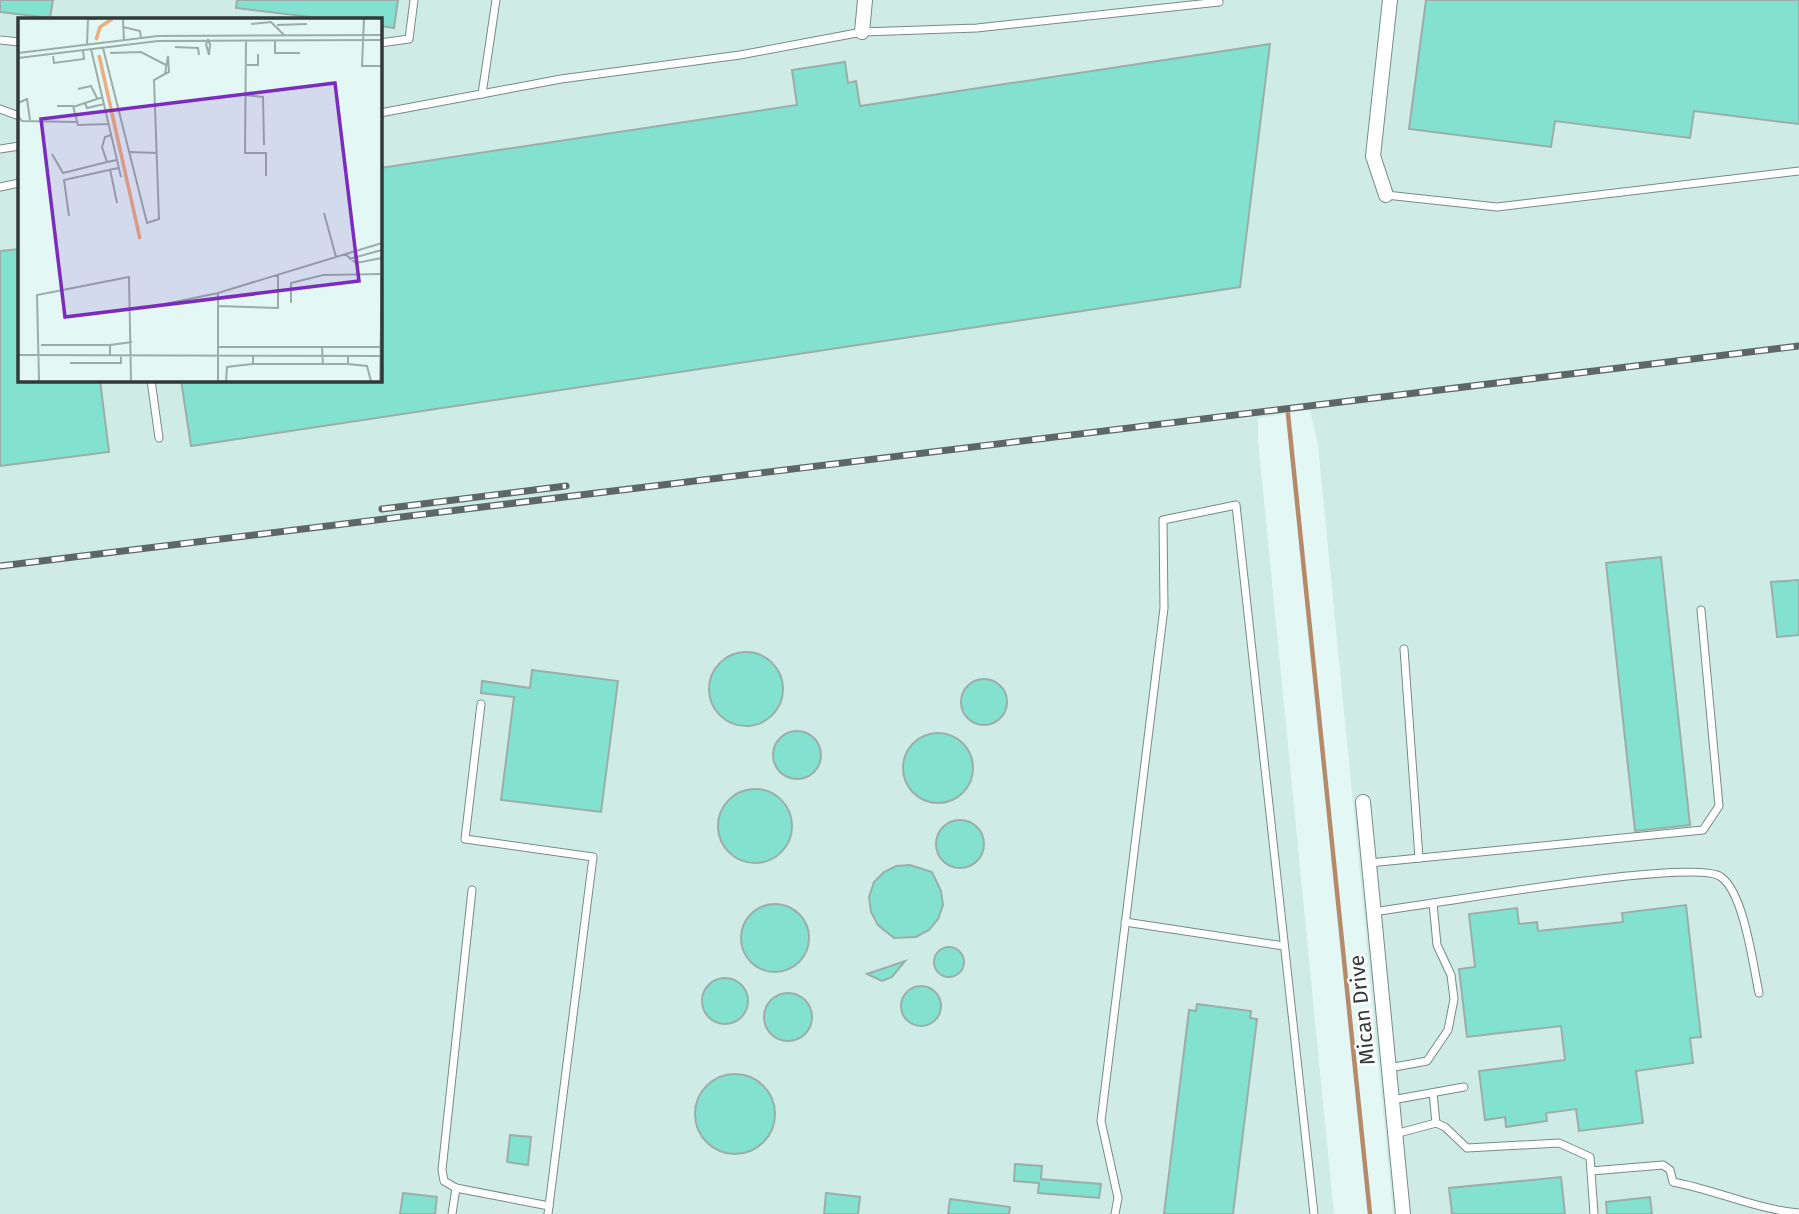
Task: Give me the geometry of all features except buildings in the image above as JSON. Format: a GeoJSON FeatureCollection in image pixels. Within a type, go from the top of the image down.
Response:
{"type":"FeatureCollection","features":[{"type":"Feature","properties":{"kind":"street"},"geometry":{"type":"LineString","coordinates":[[862,32],[865,0]]}},
{"type":"Feature","properties":{"kind":"street"},"geometry":{"type":"LineString","coordinates":[[1386,195],[1373,156],[1390,0]]}},
{"type":"Feature","properties":{"kind":"street","name":"Mican Drive"},"geometry":{"type":"LineString","coordinates":[[1363,802],[1403,1214]]}},
{"type":"Feature","properties":{"kind":"lane"},"geometry":{"type":"LineString","coordinates":[[382,43],[409,40],[414,0]]}},
{"type":"Feature","properties":{"kind":"lane"},"geometry":{"type":"LineString","coordinates":[[482,94],[495,0]]}},
{"type":"Feature","properties":{"kind":"lane"},"geometry":{"type":"LineString","coordinates":[[382,113],[561,79],[740,55],[862,32],[977,28],[1150,7],[1219,2]]}},
{"type":"Feature","properties":{"kind":"lane"},"geometry":{"type":"LineString","coordinates":[[0,40],[18,42]]}},
{"type":"Feature","properties":{"kind":"lane"},"geometry":{"type":"LineString","coordinates":[[0,109],[18,116]]}},
{"type":"Feature","properties":{"kind":"lane"},"geometry":{"type":"LineString","coordinates":[[0,149],[18,146]]}},
{"type":"Feature","properties":{"kind":"lane"},"geometry":{"type":"LineString","coordinates":[[1386,195],[1496,207],[1799,171]]}},
{"type":"Feature","properties":{"kind":"lane"},"geometry":{"type":"LineString","coordinates":[[0,187],[18,183]]}},
{"type":"Feature","properties":{"kind":"lane"},"geometry":{"type":"LineString","coordinates":[[151,382],[159,438]]}},
{"type":"Feature","properties":{"kind":"lane"},"geometry":{"type":"LineString","coordinates":[[1115,1214],[1118,1198],[1101,1121],[1164,608],[1163,520],[1236,505],[1314,1214]]}},
{"type":"Feature","properties":{"kind":"lane"},"geometry":{"type":"LineString","coordinates":[[1369,863],[1703,830],[1719,806],[1701,610]]}},
{"type":"Feature","properties":{"kind":"lane"},"geometry":{"type":"LineString","coordinates":[[1404,649],[1419,858]]}},
{"type":"Feature","properties":{"kind":"lane"},"geometry":{"type":"LineString","coordinates":[[472,890],[442,1170],[444,1181],[456,1188],[548,1210],[593,857],[465,839],[481,704]]}},
{"type":"Feature","properties":{"kind":"lane"},"geometry":{"type":"LineString","coordinates":[[1373,912],[1604,880],[1710,872],[1729,884],[1744,923],[1759,993]]}},
{"type":"Feature","properties":{"kind":"lane"},"geometry":{"type":"LineString","coordinates":[[1388,1068],[1427,1061],[1448,1030],[1454,999],[1451,975],[1437,945],[1433,903]]}},
{"type":"Feature","properties":{"kind":"lane"},"geometry":{"type":"LineString","coordinates":[[1125,922],[1284,946]]}},
{"type":"Feature","properties":{"kind":"lane"},"geometry":{"type":"LineString","coordinates":[[1391,1100],[1464,1087]]}},
{"type":"Feature","properties":{"kind":"lane"},"geometry":{"type":"LineString","coordinates":[[1433,1093],[1436,1123]]}},
{"type":"Feature","properties":{"kind":"lane"},"geometry":{"type":"LineString","coordinates":[[1395,1134],[1436,1123],[1445,1127],[1467,1148],[1559,1143],[1568,1146],[1590,1157],[1594,1214]]}},
{"type":"Feature","properties":{"kind":"lane"},"geometry":{"type":"LineString","coordinates":[[1591,1171],[1662,1165],[1670,1170],[1672,1182],[1704,1187],[1773,1210],[1799,1213]]}},
{"type":"Feature","properties":{"kind":"lane"},"geometry":{"type":"LineString","coordinates":[[452,1214],[456,1188]]}},
{"type":"Feature","properties":{"kind":"shaded area"},"geometry":{"type":"Polygon","coordinates":[[[0,0],[1799,0],[1799,1214],[1393,1214],[1318,445],[1310,410],[1258,418],[1258,439],[1334,1214],[0,1214],[0,0]]]}},
{"type":"Feature","properties":{"kind":"waterway"},"geometry":{"type":"LineString","coordinates":[[1288,414],[1370,1214]]}},
{"type":"Feature","properties":{"kind":"railway"},"geometry":{"type":"LineString","coordinates":[[0,566],[1799,346]]}},
{"type":"Feature","properties":{"kind":"railway"},"geometry":{"type":"LineString","coordinates":[[382,509],[566,486]]}}]}
